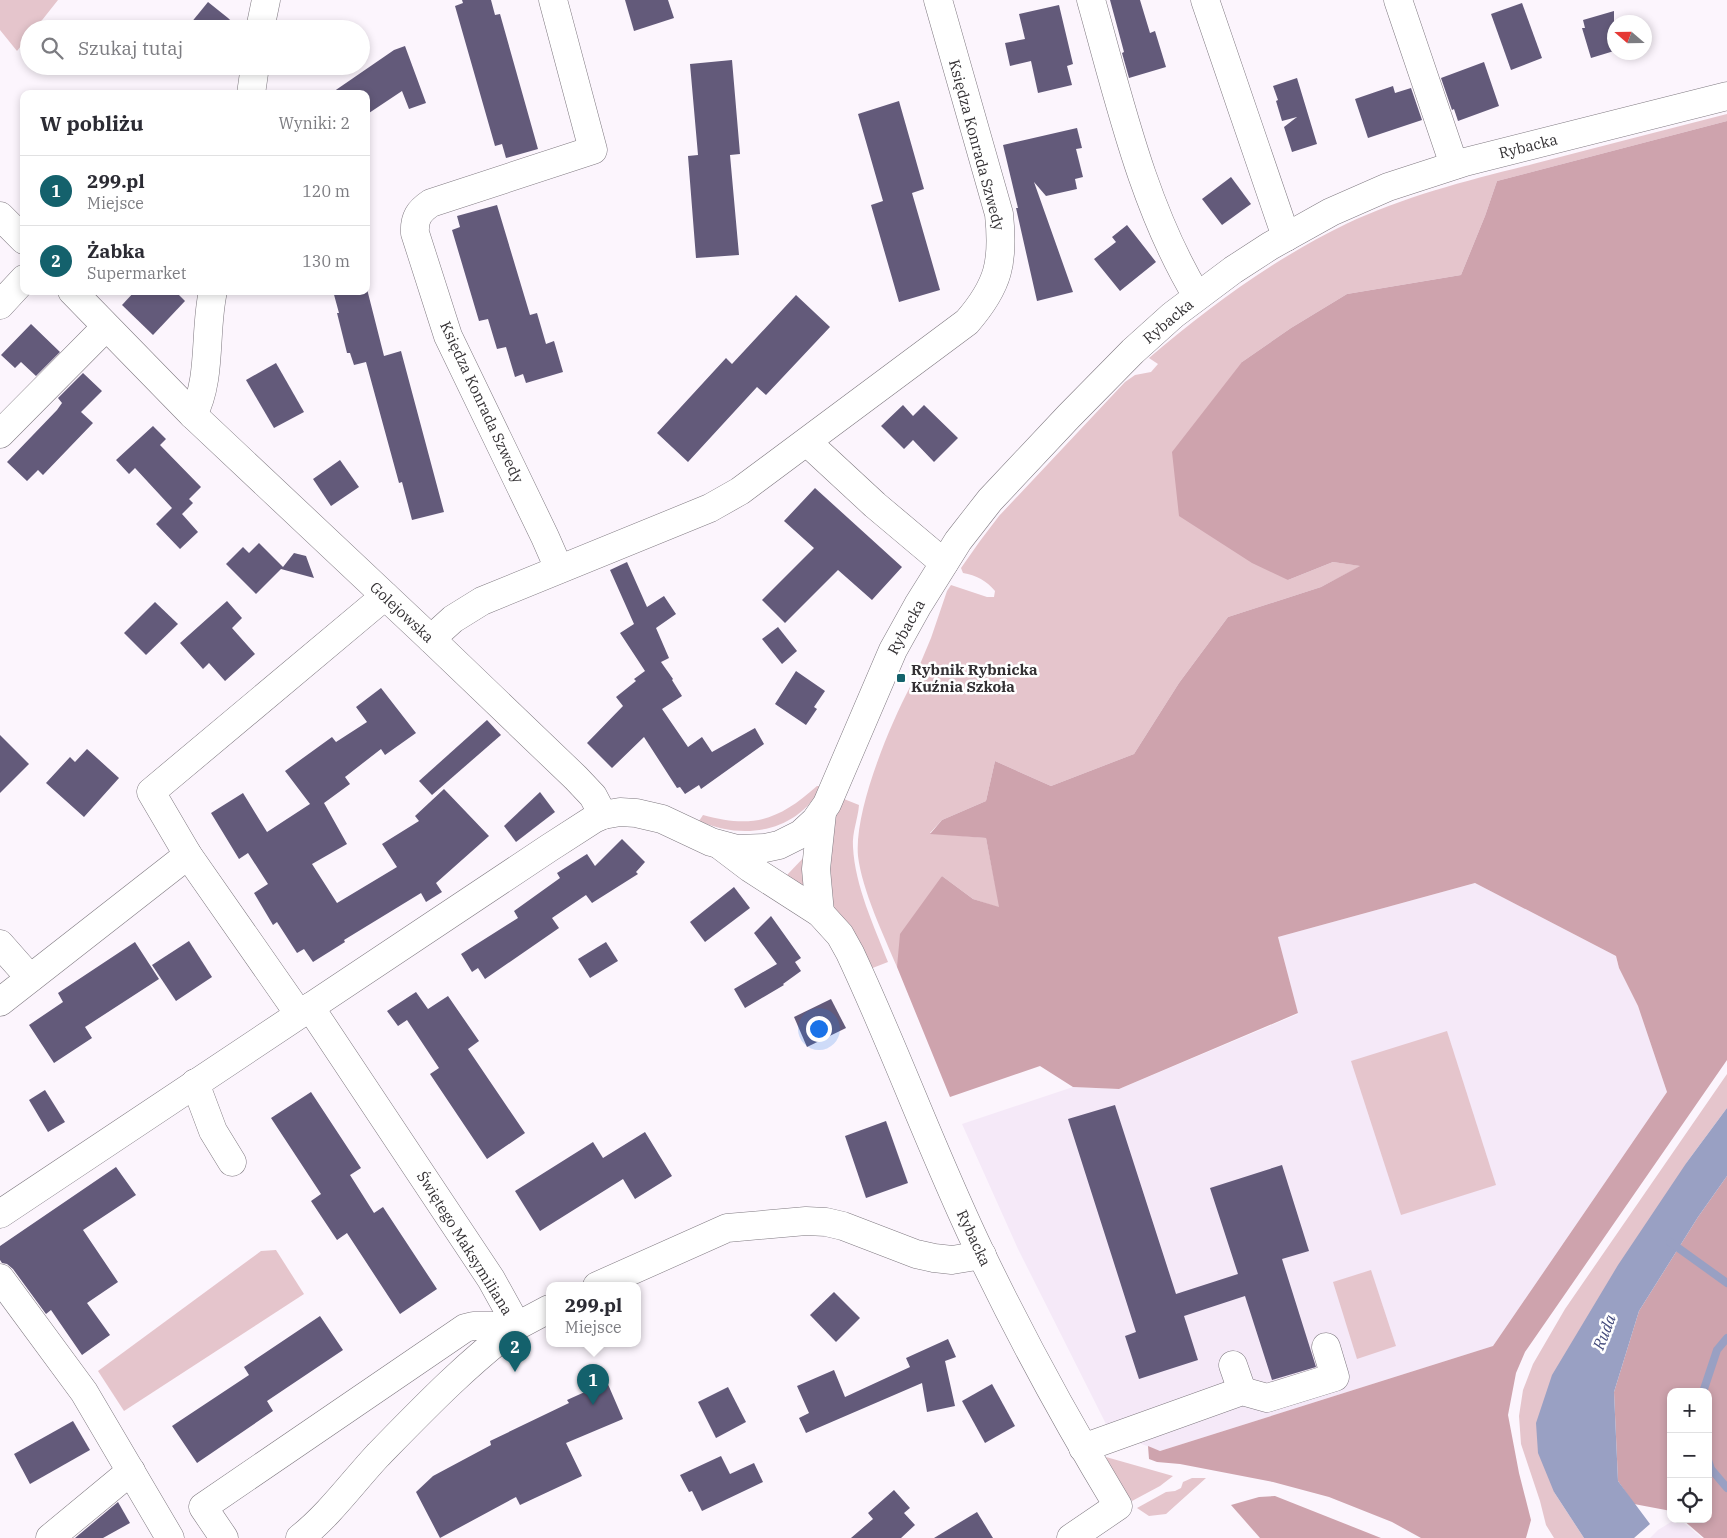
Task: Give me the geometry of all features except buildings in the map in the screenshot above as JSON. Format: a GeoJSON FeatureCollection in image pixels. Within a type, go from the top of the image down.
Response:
{"type":"FeatureCollection","features":[{"type":"Feature","properties":{"kind":"street"},"geometry":{"type":"LineString","coordinates":[[262,20],[266,0]]}},
{"type":"Feature","properties":{"kind":"street","name":"Księdza Konrada Szwedy"},"geometry":{"type":"LineString","coordinates":[[553,0],[593,150],[431,202],[418,214],[415,223],[416,233],[448,336],[559,569]]}},
{"type":"Feature","properties":{"kind":"street","name":"Księdza Konrada Szwedy"},"geometry":{"type":"LineString","coordinates":[[431,639],[453,619],[482,601],[710,508],[740,491],[966,322],[983,304],[993,285],[1000,261],[1001,237],[999,214],[938,0]]}},
{"type":"Feature","properties":{"kind":"street"},"geometry":{"type":"LineString","coordinates":[[1091,0],[1139,167],[1181,269],[1197,296]]}},
{"type":"Feature","properties":{"kind":"street"},"geometry":{"type":"LineString","coordinates":[[1205,0],[1286,237]]}},
{"type":"Feature","properties":{"kind":"street"},"geometry":{"type":"LineString","coordinates":[[1398,0],[1454,165]]}},
{"type":"Feature","properties":{"kind":"street"},"geometry":{"type":"LineString","coordinates":[[252,90],[254,75]]}},
{"type":"Feature","properties":{"kind":"street","name":"Rybacka"},"geometry":{"type":"LineString","coordinates":[[720,846],[737,849],[765,848],[779,845],[808,829],[822,813],[839,780],[893,650],[944,563],[984,508],[1089,395],[1172,315],[1197,296],[1286,237],[1343,206],[1380,190],[1454,165],[1727,96]]}},
{"type":"Feature","properties":{"kind":"street"},"geometry":{"type":"LineString","coordinates":[[0,216],[20,236]]}},
{"type":"Feature","properties":{"kind":"street"},"geometry":{"type":"LineString","coordinates":[[0,305],[20,283]]}},
{"type":"Feature","properties":{"kind":"street","name":"Golejowska"},"geometry":{"type":"LineString","coordinates":[[76,295],[193,415],[588,790],[603,815]]}},
{"type":"Feature","properties":{"kind":"street"},"geometry":{"type":"LineString","coordinates":[[193,415],[204,381],[207,328],[213,295]]}},
{"type":"Feature","properties":{"kind":"street"},"geometry":{"type":"LineString","coordinates":[[0,434],[106,327]]}},
{"type":"Feature","properties":{"kind":"street"},"geometry":{"type":"LineString","coordinates":[[807,442],[944,563]]}},
{"type":"Feature","properties":{"kind":"street","name":"Świętego Maksymiliana"},"geometry":{"type":"LineString","coordinates":[[316,1533],[378,1456],[460,1374],[495,1342],[517,1326],[491,1279],[304,1010],[188,854],[151,792],[385,596]]}},
{"type":"Feature","properties":{"kind":"street"},"geometry":{"type":"LineString","coordinates":[[0,1214],[540,853],[603,815],[627,812],[649,815],[673,823],[720,846]]}},
{"type":"Feature","properties":{"kind":"street","name":"Rybacka"},"geometry":{"type":"LineString","coordinates":[[820,913],[816,886],[816,869],[822,813]]}},
{"type":"Feature","properties":{"kind":"street","name":"Rybacka"},"geometry":{"type":"LineString","coordinates":[[720,846],[750,868],[820,913],[840,935],[854,961],[982,1256],[1083,1448],[1118,1506],[1071,1538]]}},
{"type":"Feature","properties":{"kind":"street"},"geometry":{"type":"LineString","coordinates":[[0,1002],[188,854]]}},
{"type":"Feature","properties":{"kind":"street"},"geometry":{"type":"LineString","coordinates":[[0,944],[30,978]]}},
{"type":"Feature","properties":{"kind":"street"},"geometry":{"type":"LineString","coordinates":[[195,1083],[213,1130],[232,1162]]}},
{"type":"Feature","properties":{"kind":"street"},"geometry":{"type":"LineString","coordinates":[[606,1282],[727,1228],[806,1221],[826,1222],[842,1226],[916,1254],[934,1258],[952,1260],[982,1256]]}},
{"type":"Feature","properties":{"kind":"street"},"geometry":{"type":"LineString","coordinates":[[0,1278],[84,1392],[170,1538]]}},
{"type":"Feature","properties":{"kind":"street"},"geometry":{"type":"LineString","coordinates":[[224,1538],[203,1508],[465,1328],[473,1326],[517,1326],[546,1311]]}},
{"type":"Feature","properties":{"kind":"street"},"geometry":{"type":"LineString","coordinates":[[1083,1448],[1242,1391],[1267,1398],[1335,1377],[1326,1347]]}},
{"type":"Feature","properties":{"kind":"street"},"geometry":{"type":"LineString","coordinates":[[1233,1365],[1242,1391]]}},
{"type":"Feature","properties":{"kind":"street"},"geometry":{"type":"LineString","coordinates":[[50,1538],[131,1471]]}},
{"type":"Feature","properties":{"kind":"shaded area"},"geometry":{"type":"Polygon","coordinates":[[[0,0],[58,0],[42,20],[20,20],[20,47],[17,51],[0,30],[0,0]]]}},
{"type":"Feature","properties":{"kind":"shaded area"},"geometry":{"type":"Polygon","coordinates":[[[1727,114],[1727,121],[1497,181],[1461,275],[1347,294],[1291,328],[1242,362],[1288,580],[1333,562],[1361,566],[1321,587],[1228,617],[1179,683],[1134,754],[1051,786],[995,761],[986,801],[942,820],[930,833],[986,838],[1000,908],[973,899],[942,876],[897,967],[869,898],[858,856],[861,816],[883,746],[910,687],[915,689],[923,671],[918,669],[947,591],[951,585],[987,597],[994,597],[995,591],[985,581],[963,573],[961,568],[999,516],[1125,382],[1135,375],[1151,372],[1158,364],[1149,358],[1195,320],[1243,285],[1293,252],[1368,214],[1414,197],[1461,183],[1727,114]]]}},
{"type":"Feature","properties":{"kind":"shaded area"},"geometry":{"type":"Polygon","coordinates":[[[1727,121],[1727,1060],[1525,1352],[1516,1373],[1508,1415],[1519,1473],[1531,1520],[1526,1538],[1421,1538],[1392,1522],[1329,1497],[1273,1482],[1149,1459],[1148,1446],[1160,1451],[1493,1346],[1667,1092],[1638,1006],[1619,968],[1616,956],[1475,883],[1278,937],[1298,1013],[1119,1089],[1073,1087],[1040,1066],[950,1097],[897,967],[900,934],[942,876],[973,899],[999,907],[986,838],[930,834],[942,820],[986,801],[995,761],[1051,786],[1134,754],[1179,683],[1228,617],[1321,587],[1360,566],[1333,562],[1288,580],[1252,563],[1179,516],[1172,452],[1242,362],[1291,328],[1347,294],[1461,275],[1497,181],[1727,121]]]}},
{"type":"Feature","properties":{"kind":"shaded area"},"geometry":{"type":"Polygon","coordinates":[[[817,786],[822,786],[811,802],[799,814],[784,823],[768,828],[752,831],[734,830],[716,827],[699,821],[703,815],[737,821],[764,819],[790,807],[817,786]]]}},
{"type":"Feature","properties":{"kind":"shaded area"},"geometry":{"type":"Polygon","coordinates":[[[844,799],[859,805],[853,841],[857,876],[866,906],[888,962],[870,969],[826,894],[833,823],[844,799]]]}},
{"type":"Feature","properties":{"kind":"shaded area"},"geometry":{"type":"Polygon","coordinates":[[[808,853],[809,890],[786,876],[808,853]]]}},
{"type":"Feature","properties":{"kind":"shaded area"},"geometry":{"type":"Polygon","coordinates":[[[1475,883],[1616,956],[1619,968],[1638,1006],[1667,1092],[1493,1346],[1160,1451],[1110,1432],[1018,1249],[962,1124],[1073,1087],[1119,1089],[1298,1014],[1278,937],[1475,883]]]}},
{"type":"Feature","properties":{"kind":"shaded area"},"geometry":{"type":"Polygon","coordinates":[[[1447,1031],[1496,1185],[1401,1215],[1351,1061],[1447,1031]]]}},
{"type":"Feature","properties":{"kind":"shaded area"},"geometry":{"type":"Polygon","coordinates":[[[1727,1074],[1727,1108],[1687,1162],[1554,1492],[1584,1538],[1554,1538],[1546,1525],[1521,1444],[1519,1416],[1523,1390],[1533,1364],[1565,1309],[1727,1074]]]}},
{"type":"Feature","properties":{"kind":"shaded area"},"geometry":{"type":"Polygon","coordinates":[[[1727,1176],[1727,1538],[1704,1538],[1687,1523],[1712,1523],[1712,1388],[1667,1388],[1667,1510],[1634,1504],[1618,1481],[1614,1392],[1639,1311],[1698,1217],[1727,1176]]]}},
{"type":"Feature","properties":{"kind":"shaded area"},"geometry":{"type":"Polygon","coordinates":[[[276,1250],[304,1294],[124,1411],[98,1371],[261,1251],[276,1250]]]}},
{"type":"Feature","properties":{"kind":"shaded area"},"geometry":{"type":"Polygon","coordinates":[[[1371,1270],[1396,1346],[1357,1359],[1333,1282],[1371,1270]]]}},
{"type":"Feature","properties":{"kind":"shaded area"},"geometry":{"type":"Polygon","coordinates":[[[1106,1457],[1173,1476],[1160,1486],[1132,1501],[1112,1476],[1106,1457]]]}},
{"type":"Feature","properties":{"kind":"shaded area"},"geometry":{"type":"Polygon","coordinates":[[[1192,1478],[1206,1478],[1166,1514],[1149,1516],[1137,1508],[1166,1492],[1181,1488],[1183,1482],[1192,1478]]]}},
{"type":"Feature","properties":{"kind":"shaded area"},"geometry":{"type":"Polygon","coordinates":[[[1275,1496],[1381,1538],[1260,1538],[1231,1505],[1259,1497],[1275,1496]]]}},
{"type":"Feature","properties":{"kind":"shaded area"},"geometry":{"type":"Polygon","coordinates":[[[1669,1523],[1684,1523],[1702,1538],[1650,1538],[1669,1523]]]}},
{"type":"Feature","properties":{"kind":"water","name":"Ruda"},"geometry":{"type":"Polygon","coordinates":[[[1727,1108],[1727,1176],[1698,1217],[1639,1311],[1614,1392],[1618,1481],[1650,1524],[1634,1538],[1584,1538],[1554,1492],[1538,1453],[1536,1423],[1552,1375],[1618,1265],[1687,1162],[1727,1108]]]}},
{"type":"Feature","properties":{"kind":"waterway"},"geometry":{"type":"LineString","coordinates":[[1670,1242],[1727,1283]]}},
{"type":"Feature","properties":{"kind":"waterway"},"geometry":{"type":"LineString","coordinates":[[1704,1388],[1717,1350],[1727,1338]]}},
{"type":"Feature","properties":{"kind":"waterway"},"geometry":{"type":"LineString","coordinates":[[1712,1470],[1727,1488]]}},
{"type":"Feature","properties":{"kind":"place","name":"Rybnik Rybnicka Kuźnia Szkoła"},"geometry":{"type":"Point","coordinates":[901,678]}},
{"type":"Feature","properties":{"kind":"place","name":"Żabka"},"geometry":{"type":"Point","coordinates":[515,1372]}},
{"type":"Feature","properties":{"kind":"place","name":"299.pl"},"geometry":{"type":"Point","coordinates":[593,1405]}}]}
